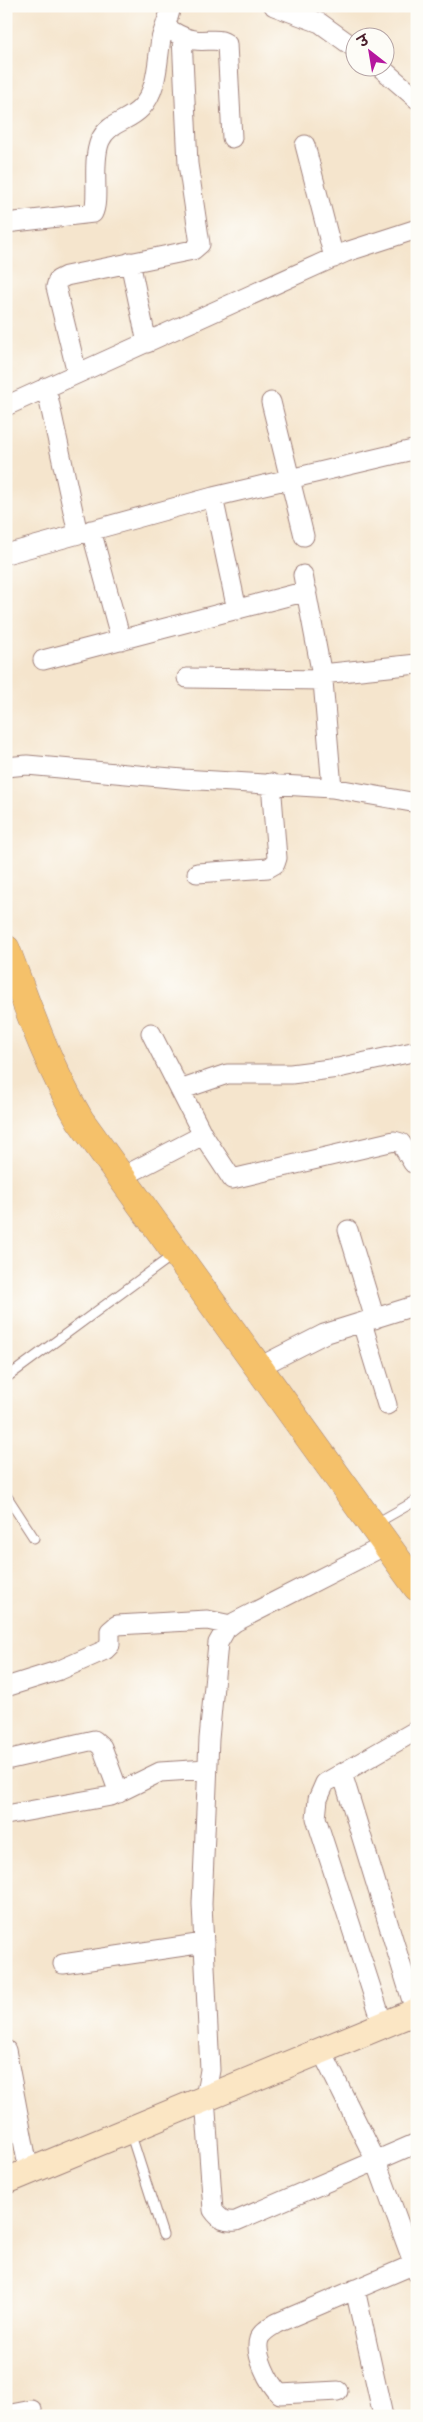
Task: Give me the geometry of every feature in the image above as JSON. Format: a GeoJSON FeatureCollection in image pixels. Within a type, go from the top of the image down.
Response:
{"type":"FeatureCollection","features":[{"type":"Feature","properties":{"kind":"highway"},"geometry":{"type":"LineString","coordinates":[[6,949],[39,1041],[58,1084],[80,1120],[120,1178],[417,1587]]}},
{"type":"Feature","properties":{"kind":"street"},"geometry":{"type":"LineString","coordinates":[[6,223],[93,213],[95,207],[94,175],[99,144],[107,130],[136,112],[145,102],[156,73],[171,6]]}},
{"type":"Feature","properties":{"kind":"street"},"geometry":{"type":"LineString","coordinates":[[274,6],[320,23],[346,42]]}},
{"type":"Feature","properties":{"kind":"street"},"geometry":{"type":"LineString","coordinates":[[165,26],[182,37],[196,40],[223,40],[227,44],[232,138]]}},
{"type":"Feature","properties":{"kind":"street"},"geometry":{"type":"LineString","coordinates":[[78,373],[56,283],[66,276],[193,250],[201,242],[188,164],[182,37]]}},
{"type":"Feature","properties":{"kind":"street"},"geometry":{"type":"LineString","coordinates":[[392,78],[417,99]]}},
{"type":"Feature","properties":{"kind":"street"},"geometry":{"type":"LineString","coordinates":[[305,145],[334,258]]}},
{"type":"Feature","properties":{"kind":"street"},"geometry":{"type":"LineString","coordinates":[[6,406],[334,258],[417,229]]}},
{"type":"Feature","properties":{"kind":"street"},"geometry":{"type":"LineString","coordinates":[[130,262],[147,342]]}},
{"type":"Feature","properties":{"kind":"street"},"geometry":{"type":"LineString","coordinates":[[46,388],[84,532],[121,640]]}},
{"type":"Feature","properties":{"kind":"street"},"geometry":{"type":"LineString","coordinates":[[271,402],[304,536]]}},
{"type":"Feature","properties":{"kind":"street"},"geometry":{"type":"LineString","coordinates":[[6,554],[213,497],[417,449]]}},
{"type":"Feature","properties":{"kind":"street"},"geometry":{"type":"LineString","coordinates":[[213,497],[237,610]]}},
{"type":"Feature","properties":{"kind":"street"},"geometry":{"type":"LineString","coordinates":[[43,660],[237,610],[305,583],[323,677],[332,788]]}},
{"type":"Feature","properties":{"kind":"street"},"geometry":{"type":"LineString","coordinates":[[187,678],[323,677],[417,664]]}},
{"type":"Feature","properties":{"kind":"street"},"geometry":{"type":"LineString","coordinates":[[6,767],[27,765],[182,779],[332,788],[417,803]]}},
{"type":"Feature","properties":{"kind":"street"},"geometry":{"type":"LineString","coordinates":[[197,873],[268,868],[275,864],[277,858],[271,783]]}},
{"type":"Feature","properties":{"kind":"street"},"geometry":{"type":"LineString","coordinates":[[151,1032],[203,1135],[228,1175],[234,1180],[394,1142],[401,1144],[413,1163]]}},
{"type":"Feature","properties":{"kind":"street"},"geometry":{"type":"LineString","coordinates":[[180,1090],[227,1074],[291,1074],[338,1068],[417,1051]]}},
{"type":"Feature","properties":{"kind":"street"},"geometry":{"type":"LineString","coordinates":[[120,1178],[203,1135]]}},
{"type":"Feature","properties":{"kind":"street"},"geometry":{"type":"LineString","coordinates":[[348,1230],[387,1405]]}},
{"type":"Feature","properties":{"kind":"street"},"geometry":{"type":"LineString","coordinates":[[259,1367],[306,1342],[417,1305]]}},
{"type":"Feature","properties":{"kind":"street"},"geometry":{"type":"LineString","coordinates":[[379,1535],[231,1625],[222,1636],[216,1654],[207,1769],[202,1904],[210,2070],[205,2098],[214,2210],[219,2219],[227,2222],[236,2221],[417,2143]]}},
{"type":"Feature","properties":{"kind":"street"},"geometry":{"type":"LineString","coordinates":[[6,1686],[60,1670],[105,1650],[110,1645],[110,1631],[117,1625],[207,1620],[231,1625]]}},
{"type":"Feature","properties":{"kind":"street"},"geometry":{"type":"LineString","coordinates":[[383,2025],[316,1818],[318,1799],[325,1783],[417,1730]]}},
{"type":"Feature","properties":{"kind":"street"},"geometry":{"type":"LineString","coordinates":[[6,1760],[94,1740],[102,1747],[119,1793]]}},
{"type":"Feature","properties":{"kind":"street"},"geometry":{"type":"LineString","coordinates":[[6,1815],[119,1793],[160,1772],[207,1769]]}},
{"type":"Feature","properties":{"kind":"street"},"geometry":{"type":"LineString","coordinates":[[6,2050],[17,2177],[205,2098],[416,2013],[342,1773]]}},
{"type":"Feature","properties":{"kind":"street"},"geometry":{"type":"LineString","coordinates":[[63,1964],[204,1943]]}},
{"type":"Feature","properties":{"kind":"street"},"geometry":{"type":"LineString","coordinates":[[322,2052],[376,2161],[416,2267],[356,2289],[278,2323],[266,2330],[260,2337],[258,2347],[267,2377],[280,2394],[338,2391]]}},
{"type":"Feature","properties":{"kind":"street"},"geometry":{"type":"LineString","coordinates":[[356,2289],[383,2416]]}},
{"type":"Feature","properties":{"kind":"street"},"geometry":{"type":"LineString","coordinates":[[6,2414],[32,2410]]}},
{"type":"Feature","properties":{"kind":"lane"},"geometry":{"type":"LineString","coordinates":[[6,1378],[175,1253]]}},
{"type":"Feature","properties":{"kind":"lane"},"geometry":{"type":"LineString","coordinates":[[6,1495],[34,1538]]}},
{"type":"Feature","properties":{"kind":"lane"},"geometry":{"type":"LineString","coordinates":[[379,1535],[417,1500]]}},
{"type":"Feature","properties":{"kind":"lane"},"geometry":{"type":"LineString","coordinates":[[129,2130],[163,2235]]}}]}
